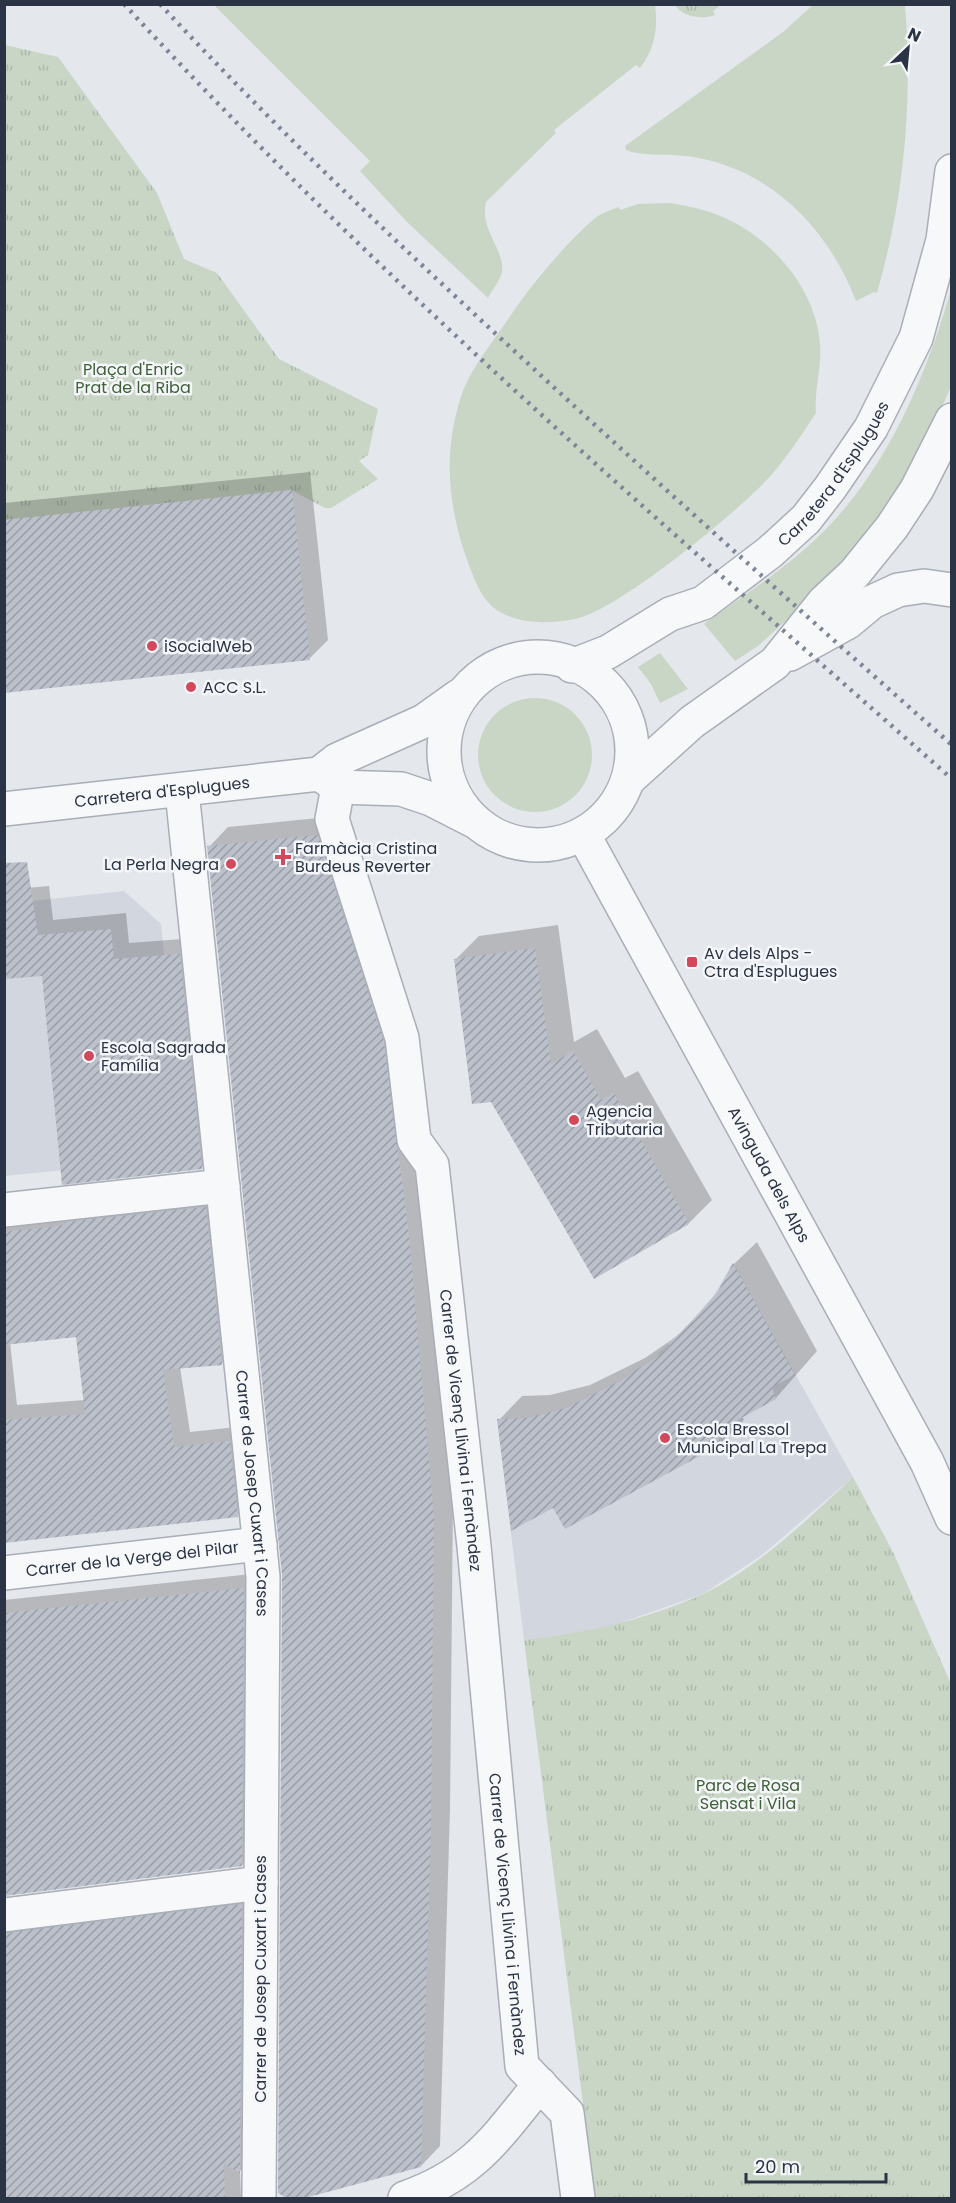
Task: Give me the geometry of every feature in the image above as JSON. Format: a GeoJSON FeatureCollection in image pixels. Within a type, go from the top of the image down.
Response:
{"type":"FeatureCollection","features":[{"type":"Feature","properties":{"kind":"street","name":"Carretera d'Esplugues"},"geometry":{"type":"LineString","coordinates":[[572,666],[608,652],[670,614],[703,603],[770,552],[806,519],[830,488],[871,428],[916,338],[944,240],[951,171]]}},
{"type":"Feature","properties":{"kind":"street"},"geometry":{"type":"LineString","coordinates":[[776,663],[824,602],[854,573],[892,527],[917,489],[951,420]]}},
{"type":"Feature","properties":{"kind":"street"},"geometry":{"type":"LineString","coordinates":[[630,778],[692,722],[776,663],[848,622],[872,602],[898,590],[924,586],[951,590]]}},
{"type":"Feature","properties":{"kind":"street"},"geometry":{"type":"LineString","coordinates":[[525,659],[549,659],[572,666],[594,677],[612,694],[627,716],[633,737],[634,757],[630,778],[619,801],[583,834],[562,842],[540,846],[515,843],[496,836],[476,822],[459,803],[447,779],[443,755],[445,732],[459,696],[483,674],[504,663],[525,659]]}},
{"type":"Feature","properties":{"kind":"street","name":"Carretera d'Esplugues"},"geometry":{"type":"LineString","coordinates":[[329,781],[337,760],[424,721],[459,696]]}},
{"type":"Feature","properties":{"kind":"street","name":"Carretera d'Esplugues"},"geometry":{"type":"LineString","coordinates":[[4,809],[182,791],[329,781],[401,789],[431,799],[476,822]]}},
{"type":"Feature","properties":{"kind":"street","name":"Carrer de Vicenç Llivina i Fernàndez"},"geometry":{"type":"LineString","coordinates":[[329,781],[332,819],[402,1038],[414,1140],[432,1165],[475,1558],[522,2066],[567,2113],[578,2199]]}},
{"type":"Feature","properties":{"kind":"street","name":"Carrer de Josep Cuxart i Cases"},"geometry":{"type":"LineString","coordinates":[[182,791],[263,1577],[259,2199]]}},
{"type":"Feature","properties":{"kind":"street","name":"Avinguda dels Alps"},"geometry":{"type":"LineString","coordinates":[[583,834],[921,1452],[951,1518]]}},
{"type":"Feature","properties":{"kind":"street"},"geometry":{"type":"LineString","coordinates":[[4,1210],[223,1186]]}},
{"type":"Feature","properties":{"kind":"street","name":"Carrer de la Verge del Pilar"},"geometry":{"type":"LineString","coordinates":[[4,1573],[260,1544]]}},
{"type":"Feature","properties":{"kind":"street"},"geometry":{"type":"LineString","coordinates":[[4,1915],[261,1883]]}},
{"type":"Feature","properties":{"kind":"street"},"geometry":{"type":"LineString","coordinates":[[405,2199],[463,2171],[487,2150],[540,2084]]}},
{"type":"Feature","properties":{"kind":"shaded area","name":"Escola Sagrada Família"},"geometry":{"type":"Polygon","coordinates":[[[124,891],[161,924],[184,1158],[5,1176],[4,904],[124,891]]]}},
{"type":"Feature","properties":{"kind":"shaded area","name":"Escola Bressol Municipal La Trepa"},"geometry":{"type":"Polygon","coordinates":[[[733,1263],[853,1477],[762,1555],[703,1594],[617,1624],[562,1636],[524,1640],[497,1419],[526,1418],[566,1408],[620,1381],[655,1357],[685,1329],[711,1300],[733,1263]]]}},
{"type":"Feature","properties":{"kind":"green space"},"geometry":{"type":"Polygon","coordinates":[[[814,4],[905,5],[908,78],[900,186],[877,293],[874,292],[856,301],[831,251],[796,209],[775,191],[752,177],[726,166],[699,158],[633,152],[626,150],[625,146],[783,32],[814,4]]]}},
{"type":"Feature","properties":{"kind":"green space"},"geometry":{"type":"Polygon","coordinates":[[[214,5],[655,5],[656,22],[652,46],[640,68],[636,65],[554,130],[556,133],[486,202],[486,221],[502,263],[501,275],[488,298],[407,222],[360,171],[370,161],[214,5]]]}},
{"type":"Feature","properties":{"kind":"green space"},"geometry":{"type":"Polygon","coordinates":[[[675,5],[721,5],[713,11],[715,15],[704,17],[687,15],[675,5]]]}},
{"type":"Feature","properties":{"kind":"green space","name":"Plaça d'Enric Prat de la Riba"},"geometry":{"type":"Polygon","coordinates":[[[5,45],[58,57],[157,193],[184,259],[217,273],[279,359],[378,409],[368,455],[359,461],[378,479],[331,508],[325,508],[291,490],[5,520],[5,45]]]}},
{"type":"Feature","properties":{"kind":"green space"},"geometry":{"type":"Polygon","coordinates":[[[670,203],[715,214],[753,234],[786,265],[799,283],[817,323],[820,344],[816,413],[784,459],[762,485],[725,519],[644,582],[594,612],[575,619],[537,622],[508,616],[494,608],[478,587],[457,527],[450,485],[451,443],[454,421],[464,389],[482,356],[529,291],[550,264],[584,228],[603,213],[619,207],[620,210],[638,204],[670,203]]]}},
{"type":"Feature","properties":{"kind":"green space"},"geometry":{"type":"Polygon","coordinates":[[[951,290],[951,386],[927,442],[894,504],[815,594],[758,646],[735,661],[704,624],[799,554],[849,503],[887,447],[903,416],[930,354],[951,290]]]}},
{"type":"Feature","properties":{"kind":"green space"},"geometry":{"type":"Polygon","coordinates":[[[660,653],[688,689],[660,703],[651,684],[638,667],[660,653]]]}},
{"type":"Feature","properties":{"kind":"green space"},"geometry":{"type":"Polygon","coordinates":[[[535,698],[557,702],[576,714],[588,733],[592,755],[588,777],[576,796],[557,808],[535,812],[513,808],[494,796],[482,777],[478,755],[482,733],[494,714],[513,702],[535,698]]]}},
{"type":"Feature","properties":{"kind":"green space","name":"Parc de Rosa Sensat i Vila"},"geometry":{"type":"Polygon","coordinates":[[[853,1477],[893,1552],[951,1684],[951,2198],[595,2198],[524,1640],[570,1634],[614,1624],[658,1612],[701,1595],[742,1571],[782,1542],[853,1477]]]}},
{"type":"Feature","properties":{"kind":"building"},"geometry":{"type":"Polygon","coordinates":[[[292,490],[310,660],[4,693],[4,520],[292,490]]]}},
{"type":"Feature","properties":{"kind":"building"},"geometry":{"type":"Polygon","coordinates":[[[318,835],[384,1042],[409,1236],[434,1518],[431,1829],[421,2167],[301,2199],[288,2199],[278,2193],[282,1575],[207,846],[318,835]]]}},
{"type":"Feature","properties":{"kind":"building","name":"Escola Sagrada Família"},"geometry":{"type":"Polygon","coordinates":[[[27,862],[38,935],[111,929],[114,959],[180,954],[202,1169],[62,1185],[42,976],[4,979],[4,863],[27,862]]]}},
{"type":"Feature","properties":{"kind":"building","name":"Agencia Tributaria"},"geometry":{"type":"Polygon","coordinates":[[[535,948],[551,1064],[573,1051],[601,1100],[614,1093],[689,1224],[594,1279],[491,1102],[472,1104],[454,959],[535,948]]]}},
{"type":"Feature","properties":{"kind":"building"},"geometry":{"type":"Polygon","coordinates":[[[206,1207],[222,1365],[163,1370],[174,1447],[230,1441],[238,1517],[4,1543],[4,1420],[85,1414],[76,1337],[4,1345],[4,1232],[66,1225],[65,1222],[206,1207]]]}},
{"type":"Feature","properties":{"kind":"building"},"geometry":{"type":"Polygon","coordinates":[[[733,1263],[795,1375],[772,1387],[776,1399],[716,1432],[722,1444],[565,1529],[553,1508],[511,1531],[497,1419],[526,1418],[566,1408],[620,1381],[671,1347],[668,1343],[685,1329],[718,1291],[733,1263]]]}},
{"type":"Feature","properties":{"kind":"building"},"geometry":{"type":"Polygon","coordinates":[[[244,1588],[242,1866],[4,1896],[4,1613],[244,1588]]]}},
{"type":"Feature","properties":{"kind":"building"},"geometry":{"type":"Polygon","coordinates":[[[242,1904],[240,2173],[224,2164],[225,2199],[4,2199],[4,1933],[242,1904]]]}},
{"type":"Feature","properties":{"kind":"railway"},"geometry":{"type":"LineString","coordinates":[[124,4],[221,107],[424,306],[633,497],[952,779]]}},
{"type":"Feature","properties":{"kind":"railway"},"geometry":{"type":"LineString","coordinates":[[160,4],[292,140],[429,272],[682,504],[952,745]]}},
{"type":"Feature","properties":{"kind":"place","name":"iSocialWeb"},"geometry":{"type":"Point","coordinates":[152,646]}},
{"type":"Feature","properties":{"kind":"place","name":"ACC S.L."},"geometry":{"type":"Point","coordinates":[191,687]}},
{"type":"Feature","properties":{"kind":"place","name":"Farmàcia Cristina Burdeus Reverter"},"geometry":{"type":"Point","coordinates":[283,857]}},
{"type":"Feature","properties":{"kind":"place","name":"La Perla Negra"},"geometry":{"type":"Point","coordinates":[231,864]}},
{"type":"Feature","properties":{"kind":"place","name":"Av dels Alps - Ctra d'Esplugues"},"geometry":{"type":"Point","coordinates":[692,962]}},
{"type":"Feature","properties":{"kind":"place","name":"Escola Sagrada Família"},"geometry":{"type":"Point","coordinates":[89,1056]}},
{"type":"Feature","properties":{"kind":"place","name":"Agencia Tributaria"},"geometry":{"type":"Point","coordinates":[574,1120]}},
{"type":"Feature","properties":{"kind":"place","name":"Escola Bressol Municipal La Trepa"},"geometry":{"type":"Point","coordinates":[665,1438]}}]}
